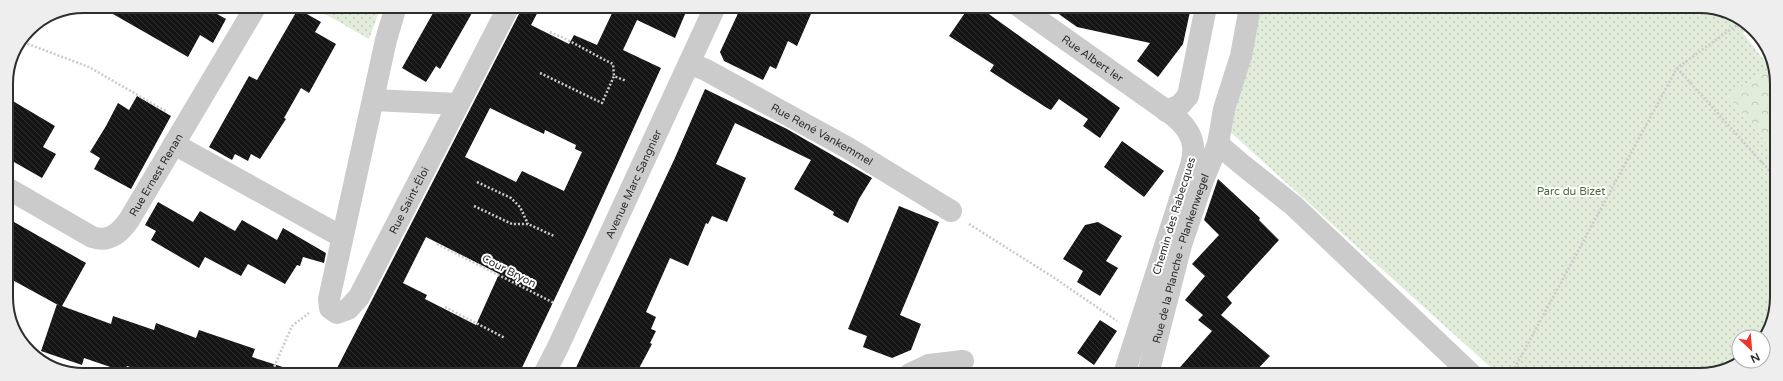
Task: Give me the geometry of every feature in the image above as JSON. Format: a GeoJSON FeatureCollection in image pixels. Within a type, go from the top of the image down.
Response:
{"type":"FeatureCollection","features":[{"type":"Feature","properties":{"kind":"street","name":"Rue Ernest Renan"},"geometry":{"type":"LineString","coordinates":[[13,191],[92,237],[100,240],[109,239],[123,229],[252,13]]}},
{"type":"Feature","properties":{"kind":"street"},"geometry":{"type":"LineString","coordinates":[[329,299],[386,40],[394,13]]}},
{"type":"Feature","properties":{"kind":"street","name":"Rue Saint-Éloi"},"geometry":{"type":"LineString","coordinates":[[329,299],[329,304],[332,310],[339,313],[348,310],[359,297],[505,13]]}},
{"type":"Feature","properties":{"kind":"street","name":"Avenue Marc Sangnier"},"geometry":{"type":"LineString","coordinates":[[548,368],[712,13]]}},
{"type":"Feature","properties":{"kind":"street","name":"Rue Albert Ier"},"geometry":{"type":"LineString","coordinates":[[1029,13],[1166,110]]}},
{"type":"Feature","properties":{"kind":"street"},"geometry":{"type":"LineString","coordinates":[[1166,110],[1180,106],[1188,96],[1205,13]]}},
{"type":"Feature","properties":{"kind":"street","name":"Rue de la Planche - Plankenwegel"},"geometry":{"type":"LineString","coordinates":[[1150,368],[1181,245],[1203,180],[1218,144],[1224,109],[1241,56],[1249,13]]}},
{"type":"Feature","properties":{"kind":"street","name":"Rue René Vankemmel"},"geometry":{"type":"LineString","coordinates":[[689,63],[706,70],[848,148],[951,211]]}},
{"type":"Feature","properties":{"kind":"street"},"geometry":{"type":"LineString","coordinates":[[373,100],[458,104]]}},
{"type":"Feature","properties":{"kind":"street","name":"Chemin des Rabecques"},"geometry":{"type":"LineString","coordinates":[[1126,368],[1193,156],[1193,142],[1190,134],[1180,121],[1166,110]]}},
{"type":"Feature","properties":{"kind":"street"},"geometry":{"type":"LineString","coordinates":[[174,144],[342,237]]}},
{"type":"Feature","properties":{"kind":"street"},"geometry":{"type":"LineString","coordinates":[[1218,144],[1294,206],[1465,368]]}},
{"type":"Feature","properties":{"kind":"street"},"geometry":{"type":"LineString","coordinates":[[923,368],[929,365],[963,361]]}},
{"type":"Feature","properties":{"kind":"path"},"geometry":{"type":"LineString","coordinates":[[1515,368],[1677,68],[1737,25]]}},
{"type":"Feature","properties":{"kind":"path"},"geometry":{"type":"LineString","coordinates":[[540,73],[602,103],[614,76],[613,64],[578,47],[569,40],[550,32]]}},
{"type":"Feature","properties":{"kind":"path"},"geometry":{"type":"LineString","coordinates":[[26,43],[89,67],[187,123]]}},
{"type":"Feature","properties":{"kind":"path"},"geometry":{"type":"LineString","coordinates":[[1677,68],[1770,170]]}},
{"type":"Feature","properties":{"kind":"path"},"geometry":{"type":"LineString","coordinates":[[614,76],[626,81]]}},
{"type":"Feature","properties":{"kind":"path"},"geometry":{"type":"LineString","coordinates":[[477,182],[511,198],[520,207],[528,224]]}},
{"type":"Feature","properties":{"kind":"path"},"geometry":{"type":"LineString","coordinates":[[474,206],[512,224],[528,224],[554,236]]}},
{"type":"Feature","properties":{"kind":"path"},"geometry":{"type":"LineString","coordinates":[[951,211],[972,227],[1053,277],[1137,334]]}},
{"type":"Feature","properties":{"kind":"path","name":"Cour Bryon"},"geometry":{"type":"LineString","coordinates":[[437,244],[574,313]]}},
{"type":"Feature","properties":{"kind":"path"},"geometry":{"type":"LineString","coordinates":[[274,368],[292,326],[329,299]]}},
{"type":"Feature","properties":{"kind":"path"},"geometry":{"type":"LineString","coordinates":[[445,307],[505,338]]}},
{"type":"Feature","properties":{"kind":"green space"},"geometry":{"type":"Polygon","coordinates":[[[323,13],[378,13],[369,39],[323,13]]]}},
{"type":"Feature","properties":{"kind":"green space","name":"Parc du Bizet"},"geometry":{"type":"Polygon","coordinates":[[[1256,13],[1704,13],[1713,14],[1730,20],[1746,31],[1743,33],[1767,64],[1769,69],[1728,96],[1770,147],[1770,302],[1769,311],[1762,329],[1731,329],[1731,360],[1717,366],[1704,368],[1491,368],[1228,130],[1256,13]]]}},
{"type":"Feature","properties":{"kind":"green space"},"geometry":{"type":"Polygon","coordinates":[[[1769,69],[1770,147],[1728,96],[1769,69]]]}},
{"type":"Feature","properties":{"kind":"building"},"geometry":{"type":"Polygon","coordinates":[[[111,13],[215,13],[226,19],[213,43],[200,35],[188,57],[111,13]]]}},
{"type":"Feature","properties":{"kind":"building"},"geometry":{"type":"Polygon","coordinates":[[[296,13],[305,13],[321,22],[315,32],[336,44],[309,93],[301,88],[284,118],[286,119],[260,159],[251,154],[248,161],[235,154],[232,160],[209,147],[249,76],[257,80],[296,13]]]}},
{"type":"Feature","properties":{"kind":"building"},"geometry":{"type":"Polygon","coordinates":[[[433,13],[472,13],[440,69],[436,66],[426,82],[402,68],[433,13]]]}},
{"type":"Feature","properties":{"kind":"building"},"geometry":{"type":"Polygon","coordinates":[[[519,13],[537,13],[531,25],[569,44],[574,35],[597,45],[612,13],[685,13],[675,38],[637,20],[623,50],[661,68],[585,235],[522,368],[337,368],[519,13]],[[490,108],[465,157],[516,182],[522,171],[564,191],[582,152],[575,149],[576,145],[545,130],[544,134],[490,108]],[[426,237],[403,283],[427,295],[425,299],[476,325],[499,274],[426,237]]]}},
{"type":"Feature","properties":{"kind":"building"},"geometry":{"type":"Polygon","coordinates":[[[738,13],[811,13],[797,46],[788,41],[776,69],[770,66],[763,80],[724,61],[720,52],[738,13]]]}},
{"type":"Feature","properties":{"kind":"building"},"geometry":{"type":"Polygon","coordinates":[[[965,13],[987,13],[1120,108],[1100,138],[1083,126],[1088,119],[1059,99],[1051,110],[1047,108],[990,71],[994,65],[949,36],[965,13]]]}},
{"type":"Feature","properties":{"kind":"building"},"geometry":{"type":"Polygon","coordinates":[[[1057,13],[1190,13],[1183,44],[1158,77],[1137,61],[1150,43],[1077,27],[1057,13]]]}},
{"type":"Feature","properties":{"kind":"building"},"geometry":{"type":"Polygon","coordinates":[[[705,89],[787,129],[872,178],[859,199],[848,223],[833,215],[834,212],[794,189],[811,160],[735,123],[716,164],[746,178],[727,222],[712,216],[708,224],[706,223],[688,266],[670,258],[646,312],[656,317],[651,329],[656,331],[650,343],[652,344],[639,368],[576,368],[674,160],[705,89]]]}},
{"type":"Feature","properties":{"kind":"building"},"geometry":{"type":"Polygon","coordinates":[[[137,96],[171,116],[131,189],[94,169],[100,158],[90,152],[118,103],[129,110],[137,96]]]}},
{"type":"Feature","properties":{"kind":"building"},"geometry":{"type":"Polygon","coordinates":[[[13,101],[55,126],[43,147],[56,154],[42,178],[13,161],[13,101]]]}},
{"type":"Feature","properties":{"kind":"building"},"geometry":{"type":"Polygon","coordinates":[[[1122,141],[1164,171],[1144,197],[1104,167],[1122,141]]]}},
{"type":"Feature","properties":{"kind":"building"},"geometry":{"type":"Polygon","coordinates":[[[1218,179],[1260,218],[1259,220],[1279,240],[1227,297],[1232,303],[1221,315],[1270,356],[1259,368],[1179,368],[1212,331],[1198,320],[1203,315],[1185,300],[1205,276],[1192,264],[1219,235],[1204,220],[1218,179]]]}},
{"type":"Feature","properties":{"kind":"building"},"geometry":{"type":"Polygon","coordinates":[[[158,202],[193,222],[200,211],[235,231],[242,220],[277,240],[283,228],[326,253],[324,263],[303,257],[300,266],[297,265],[285,284],[248,264],[241,276],[205,257],[199,268],[151,240],[156,231],[145,225],[158,202]]]}},
{"type":"Feature","properties":{"kind":"building"},"geometry":{"type":"Polygon","coordinates":[[[899,206],[939,222],[900,315],[921,324],[911,350],[892,358],[863,347],[867,336],[848,329],[899,206]]]}},
{"type":"Feature","properties":{"kind":"building"},"geometry":{"type":"Polygon","coordinates":[[[13,221],[86,263],[62,306],[111,324],[113,316],[154,330],[156,323],[196,338],[199,330],[255,349],[252,357],[286,368],[133,368],[127,366],[126,368],[113,368],[84,358],[82,365],[41,351],[57,304],[13,280],[13,221]]]}},
{"type":"Feature","properties":{"kind":"building"},"geometry":{"type":"Polygon","coordinates":[[[1098,222],[1122,236],[1106,261],[1118,268],[1100,296],[1077,282],[1083,271],[1063,259],[1085,225],[1098,222]]]}},
{"type":"Feature","properties":{"kind":"building"},"geometry":{"type":"Polygon","coordinates":[[[1100,320],[1117,331],[1094,365],[1077,353],[1100,320]]]}}]}
